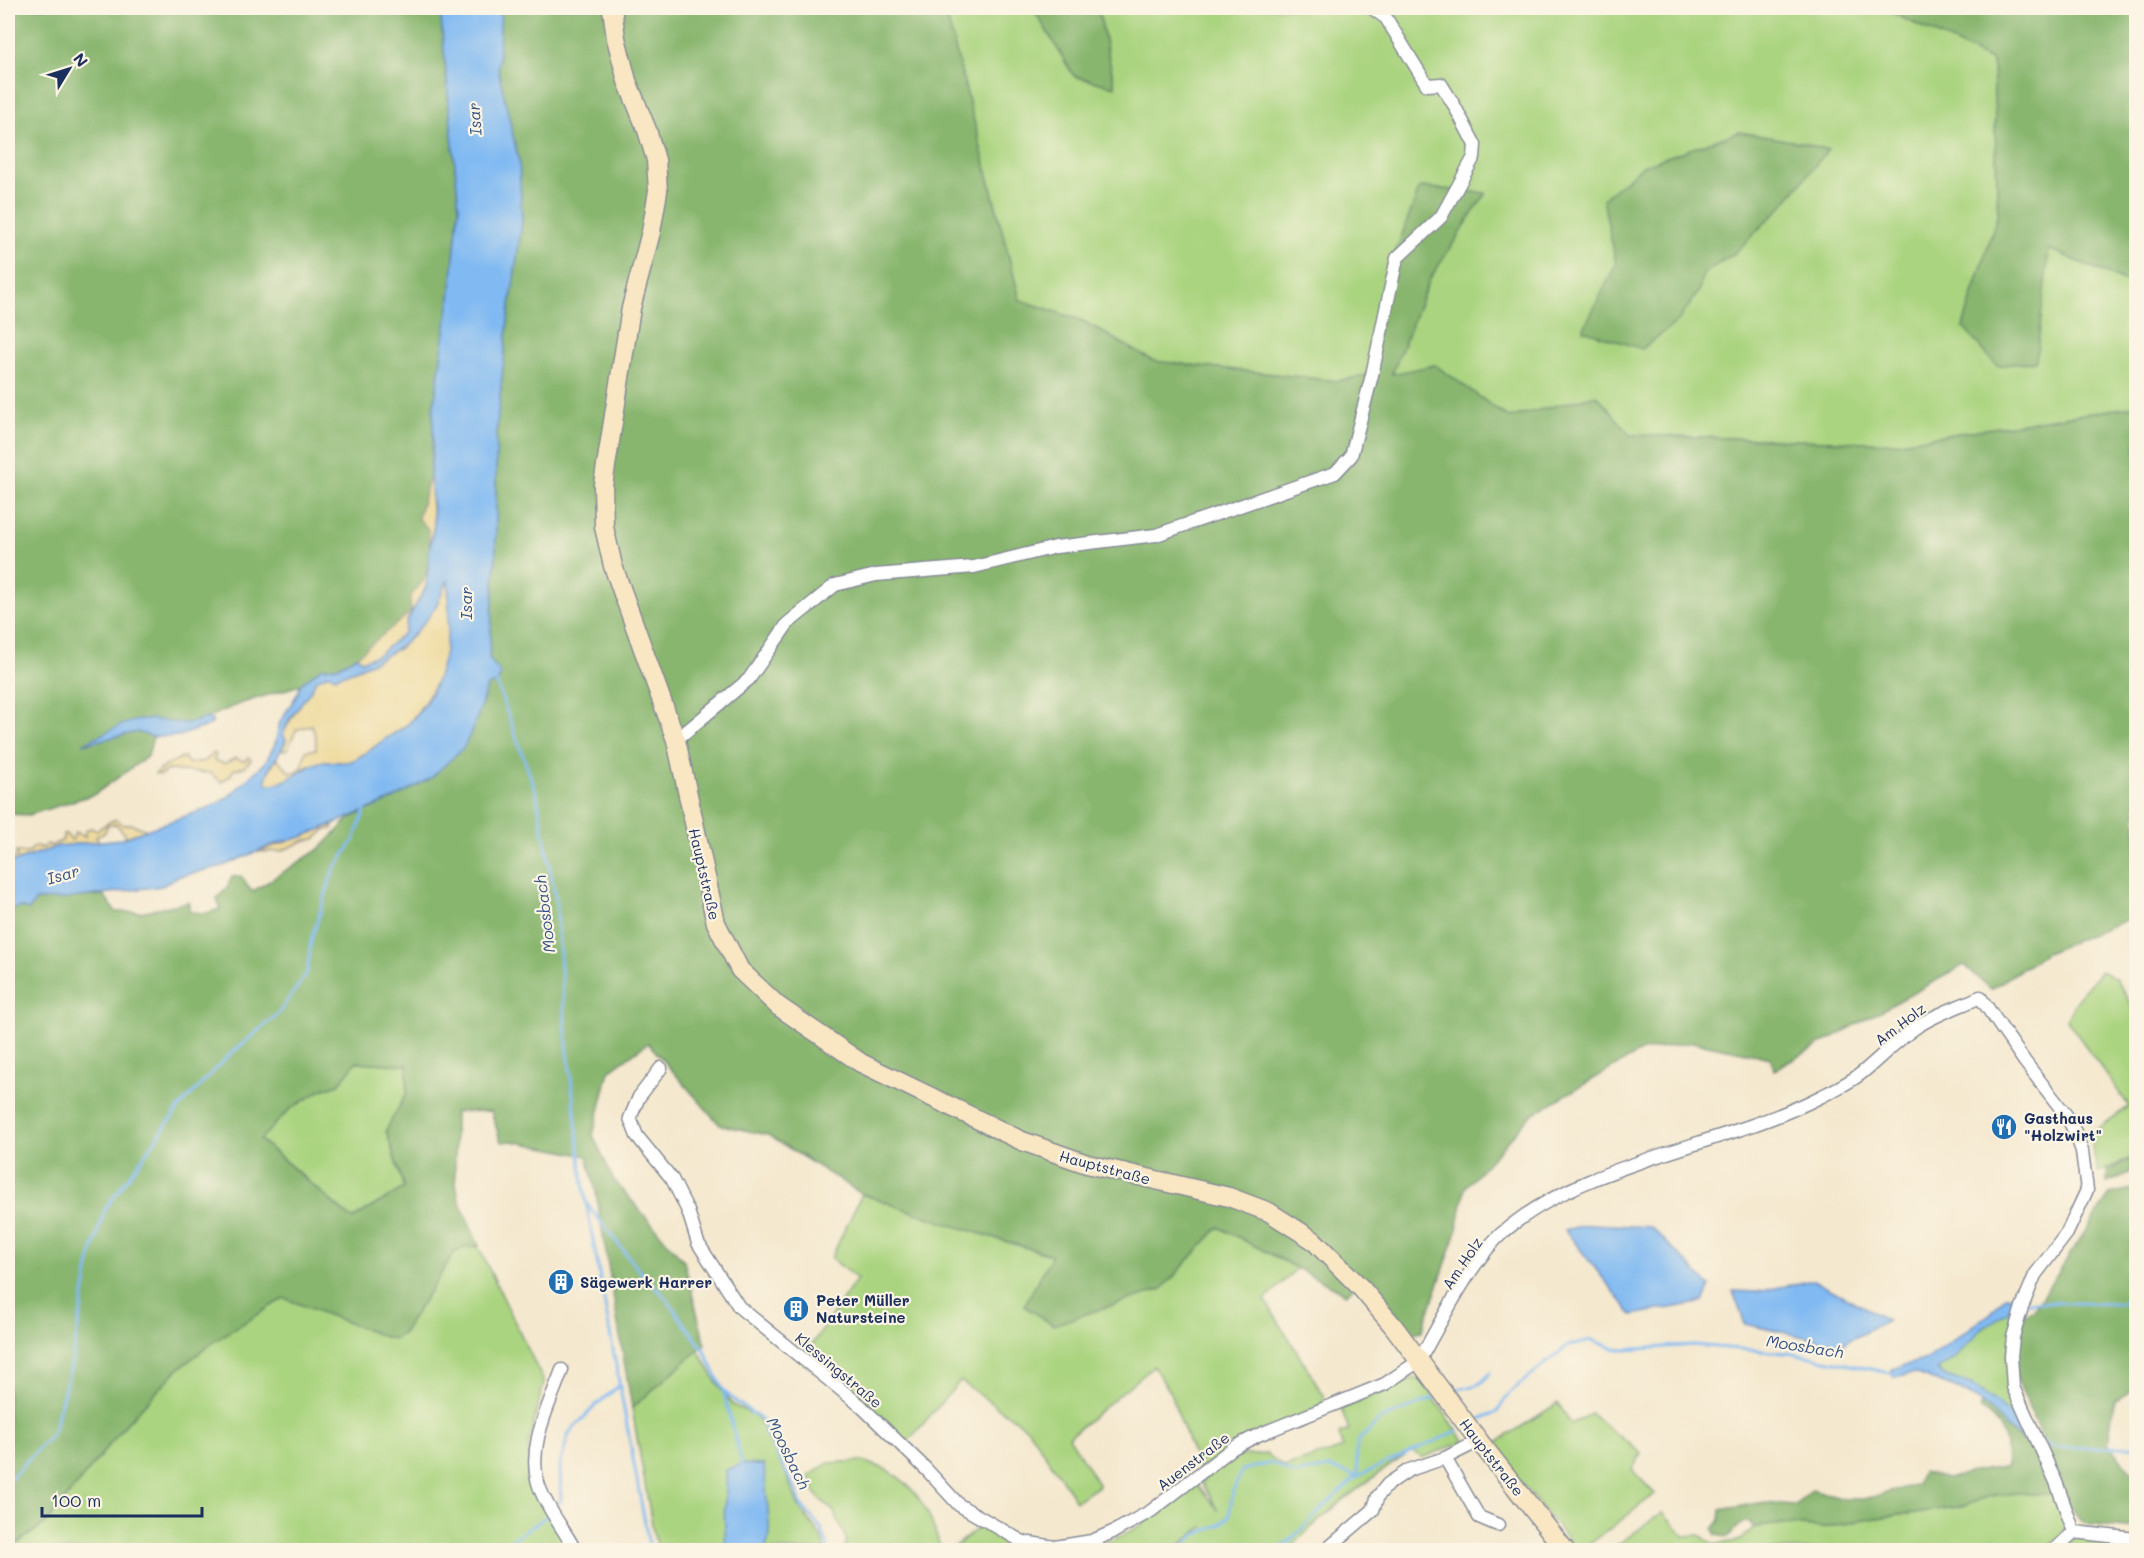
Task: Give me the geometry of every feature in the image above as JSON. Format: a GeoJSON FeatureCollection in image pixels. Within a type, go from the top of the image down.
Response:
{"type":"FeatureCollection","features":[{"type":"Feature","properties":{"kind":"main road","name":"Hauptstraße"},"geometry":{"type":"LineString","coordinates":[[612,8],[616,38],[627,81],[647,130],[656,160],[658,191],[651,232],[631,308],[603,485],[604,527],[613,566],[676,740],[716,923],[740,970],[778,1006],[861,1063],[1022,1141],[1087,1164],[1229,1197],[1269,1212],[1313,1240],[1342,1268],[1394,1327],[1479,1442],[1565,1551]]}},
{"type":"Feature","properties":{"kind":"street"},"geometry":{"type":"LineString","coordinates":[[676,740],[749,679],[788,623],[835,585],[876,575],[974,567],[1056,547],[1156,535],[1335,473],[1351,456],[1372,375],[1397,258],[1441,217],[1474,157],[1475,145],[1441,84],[1427,85],[1386,18],[1372,8]]}},
{"type":"Feature","properties":{"kind":"street","name":"Am Holz"},"geometry":{"type":"LineString","coordinates":[[1419,1361],[1479,1261],[1499,1236],[1534,1209],[1584,1182],[1749,1128],[1819,1098],[1860,1075],[1916,1028],[1937,1014],[1980,997],[2025,1062],[2066,1115],[2078,1142],[2085,1171],[2087,1190],[2067,1233],[2035,1275],[2023,1302],[2013,1337],[2011,1356],[2013,1387],[2040,1444],[2074,1532]]}},
{"type":"Feature","properties":{"kind":"street","name":"Klessingstraße"},"geometry":{"type":"LineString","coordinates":[[662,1068],[639,1097],[630,1118],[637,1136],[672,1179],[688,1211],[698,1243],[739,1307],[861,1406],[926,1469],[959,1505],[1021,1546]]}},
{"type":"Feature","properties":{"kind":"street","name":"Auenstraße"},"geometry":{"type":"LineString","coordinates":[[1021,1546],[1055,1547],[1092,1541],[1115,1531],[1151,1511],[1233,1448],[1258,1435],[1385,1384],[1419,1361]]}},
{"type":"Feature","properties":{"kind":"street"},"geometry":{"type":"LineString","coordinates":[[562,1370],[535,1447],[535,1469],[539,1486],[575,1551]]}},
{"type":"Feature","properties":{"kind":"street"},"geometry":{"type":"LineString","coordinates":[[1326,1551],[1373,1510],[1378,1496],[1388,1484],[1409,1470],[1445,1458],[1479,1442]]}},
{"type":"Feature","properties":{"kind":"street"},"geometry":{"type":"LineString","coordinates":[[1445,1458],[1479,1517],[1498,1524]]}},
{"type":"Feature","properties":{"kind":"street"},"geometry":{"type":"LineString","coordinates":[[2054,1551],[2074,1532],[2136,1539]]}},
{"type":"Feature","properties":{"kind":"green space"},"geometry":{"type":"Polygon","coordinates":[[[8,8],[440,8],[459,208],[450,298],[433,412],[430,476],[418,518],[428,528],[430,554],[426,574],[412,597],[411,612],[360,654],[337,667],[321,668],[300,685],[239,704],[195,723],[172,724],[150,719],[87,743],[137,732],[153,737],[148,756],[95,794],[29,815],[8,814],[8,8]]]}},
{"type":"Feature","properties":{"kind":"green space"},"geometry":{"type":"Polygon","coordinates":[[[501,8],[977,8],[947,17],[1020,300],[1083,321],[1153,361],[1337,381],[1370,375],[1388,272],[1420,187],[1486,193],[1429,280],[1392,374],[1435,365],[1509,418],[1597,395],[1630,435],[1894,443],[2136,406],[2136,916],[2046,953],[1991,989],[1964,965],[1774,1070],[1771,1058],[1693,1042],[1642,1051],[1531,1115],[1465,1188],[1456,1234],[1422,1331],[1407,1335],[1362,1280],[1346,1294],[1219,1227],[1162,1289],[1053,1325],[1024,1306],[1052,1255],[945,1223],[862,1194],[768,1135],[720,1125],[648,1043],[609,1071],[593,1135],[613,1179],[684,1261],[705,1344],[632,1408],[595,1187],[587,1156],[512,1141],[501,1142],[491,1111],[455,1112],[455,1176],[459,1200],[479,1246],[463,1248],[454,1253],[403,1333],[395,1339],[385,1337],[284,1298],[219,1338],[177,1370],[126,1424],[46,1523],[8,1549],[8,910],[35,900],[104,895],[116,912],[140,912],[189,902],[189,912],[207,913],[220,909],[217,898],[226,889],[232,877],[241,876],[252,892],[321,848],[350,818],[393,799],[482,703],[487,686],[496,557],[496,435],[508,320],[522,222],[519,162],[498,69],[501,8]],[[356,1062],[339,1084],[321,1090],[290,1109],[260,1140],[352,1219],[404,1188],[386,1130],[407,1093],[407,1065],[356,1062]]]}},
{"type":"Feature","properties":{"kind":"green space"},"geometry":{"type":"Polygon","coordinates":[[[977,8],[1033,8],[1074,76],[1115,86],[1098,8],[1882,8],[1993,61],[1998,213],[1963,327],[2049,249],[2136,286],[2136,406],[1894,443],[1630,435],[1597,395],[1509,418],[1435,365],[1391,375],[1429,280],[1485,194],[1420,187],[1388,272],[1370,375],[1337,381],[1153,361],[1083,321],[1020,300],[947,17],[977,8]]]}},
{"type":"Feature","properties":{"kind":"green space"},"geometry":{"type":"Polygon","coordinates":[[[1033,8],[1098,8],[1115,87],[1074,76],[1033,8]]]}},
{"type":"Feature","properties":{"kind":"green space"},"geometry":{"type":"Polygon","coordinates":[[[1882,8],[2136,8],[2136,286],[2049,249],[2036,361],[1997,366],[1963,327],[1998,213],[1993,61],[1882,8]]]}},
{"type":"Feature","properties":{"kind":"green space"},"geometry":{"type":"Polygon","coordinates":[[[1739,132],[1804,143],[1828,150],[1782,206],[1735,253],[1704,273],[1698,293],[1679,320],[1642,349],[1583,330],[1616,264],[1603,199],[1644,165],[1739,132]]]}},
{"type":"Feature","properties":{"kind":"green space"},"geometry":{"type":"Polygon","coordinates":[[[2101,971],[2116,979],[2136,1013],[2136,1156],[2098,1173],[2089,1135],[2129,1106],[2066,1019],[2081,994],[2101,971]]]}},
{"type":"Feature","properties":{"kind":"green space"},"geometry":{"type":"Polygon","coordinates":[[[356,1062],[408,1065],[407,1093],[386,1130],[404,1188],[352,1219],[260,1139],[290,1109],[321,1090],[339,1084],[356,1062]]]}},
{"type":"Feature","properties":{"kind":"green space"},"geometry":{"type":"Polygon","coordinates":[[[2136,1156],[2136,1170],[2107,1183],[2107,1171],[2136,1156]]]}},
{"type":"Feature","properties":{"kind":"green space"},"geometry":{"type":"Polygon","coordinates":[[[2130,1189],[2136,1193],[2136,1388],[2114,1401],[2108,1444],[2136,1477],[2136,1529],[2085,1524],[2071,1509],[2015,1374],[2022,1317],[2034,1309],[2110,1194],[2130,1189]]]}},
{"type":"Feature","properties":{"kind":"green space"},"geometry":{"type":"Polygon","coordinates":[[[862,1194],[945,1223],[1162,1289],[1219,1227],[1297,1268],[1265,1300],[1325,1397],[1321,1405],[1199,1470],[1169,1390],[1153,1366],[1069,1437],[1099,1486],[1076,1501],[1028,1429],[960,1381],[904,1446],[804,1356],[857,1279],[831,1258],[862,1194]]]}},
{"type":"Feature","properties":{"kind":"green space"},"geometry":{"type":"Polygon","coordinates":[[[471,1246],[478,1247],[481,1252],[544,1382],[528,1446],[534,1483],[542,1502],[540,1504],[573,1550],[8,1550],[46,1523],[126,1424],[177,1370],[219,1338],[284,1298],[395,1339],[403,1333],[454,1253],[471,1246]]]}},
{"type":"Feature","properties":{"kind":"green space"},"geometry":{"type":"Polygon","coordinates":[[[2012,1308],[2017,1309],[2007,1364],[2029,1430],[2016,1422],[1976,1388],[1945,1376],[1937,1369],[1956,1357],[1978,1332],[2012,1308]]]}},
{"type":"Feature","properties":{"kind":"green space"},"geometry":{"type":"Polygon","coordinates":[[[698,1350],[720,1388],[733,1405],[752,1414],[761,1422],[800,1508],[821,1536],[825,1550],[660,1550],[654,1536],[632,1408],[698,1350]]]}},
{"type":"Feature","properties":{"kind":"green space"},"geometry":{"type":"Polygon","coordinates":[[[1414,1378],[1421,1380],[1464,1440],[1463,1442],[1422,1458],[1412,1451],[1347,1497],[1288,1550],[1182,1550],[1180,1547],[1204,1526],[1171,1550],[1029,1550],[1090,1547],[1119,1537],[1146,1521],[1196,1483],[1219,1511],[1201,1482],[1233,1456],[1267,1454],[1284,1467],[1343,1448],[1339,1434],[1349,1430],[1341,1408],[1414,1378]]]}},
{"type":"Feature","properties":{"kind":"green space"},"geometry":{"type":"Polygon","coordinates":[[[1558,1403],[1571,1424],[1591,1414],[1641,1453],[1632,1470],[1655,1494],[1582,1550],[1576,1550],[1491,1446],[1558,1403]]]}},
{"type":"Feature","properties":{"kind":"green space"},"geometry":{"type":"Polygon","coordinates":[[[1983,1403],[2014,1435],[2037,1450],[2056,1495],[2018,1493],[1989,1496],[1964,1506],[1823,1528],[1784,1524],[1754,1527],[1748,1521],[1742,1523],[1728,1537],[1716,1535],[1713,1529],[1720,1520],[1721,1510],[1759,1503],[1796,1505],[1811,1490],[1845,1499],[1865,1499],[1918,1484],[1922,1472],[1947,1479],[2007,1466],[2005,1439],[1995,1421],[1980,1408],[1983,1403]]]}},
{"type":"Feature","properties":{"kind":"green space"},"geometry":{"type":"Polygon","coordinates":[[[862,1461],[889,1471],[911,1489],[929,1517],[941,1550],[843,1550],[847,1541],[834,1512],[816,1495],[809,1476],[828,1463],[862,1461]]]}},
{"type":"Feature","properties":{"kind":"green space"},"geometry":{"type":"Polygon","coordinates":[[[2018,1493],[2056,1495],[2063,1512],[2065,1525],[2059,1536],[2045,1550],[1610,1550],[1663,1512],[1684,1536],[1700,1535],[1714,1545],[1741,1540],[1754,1527],[1784,1524],[1823,1528],[1964,1506],[1989,1496],[2018,1493]]]}},
{"type":"Feature","properties":{"kind":"green space"},"geometry":{"type":"Polygon","coordinates":[[[983,1524],[1014,1545],[1011,1550],[951,1550],[983,1524]]]}},
{"type":"Feature","properties":{"kind":"green space"},"geometry":{"type":"Polygon","coordinates":[[[2077,1538],[2136,1542],[2136,1550],[2059,1550],[2077,1538]]]}},
{"type":"Feature","properties":{"kind":"sand"},"geometry":{"type":"Polygon","coordinates":[[[430,476],[433,486],[431,499],[434,525],[430,547],[428,529],[418,518],[430,476]]]}},
{"type":"Feature","properties":{"kind":"sand"},"geometry":{"type":"Polygon","coordinates":[[[429,567],[426,587],[407,621],[404,633],[378,655],[362,661],[357,656],[411,612],[410,597],[423,581],[429,567]]]}},
{"type":"Feature","properties":{"kind":"sand"},"geometry":{"type":"Polygon","coordinates":[[[448,579],[449,620],[446,655],[437,681],[409,723],[350,763],[323,761],[304,768],[277,785],[266,784],[266,776],[277,758],[289,772],[296,772],[302,766],[306,751],[316,749],[316,738],[312,725],[296,730],[287,750],[282,750],[286,740],[283,735],[286,727],[316,679],[399,649],[422,625],[437,604],[448,579]]]}},
{"type":"Feature","properties":{"kind":"sand"},"geometry":{"type":"Polygon","coordinates":[[[214,753],[216,755],[214,760],[225,764],[235,758],[244,761],[249,757],[251,760],[244,767],[233,770],[231,775],[221,782],[211,773],[167,770],[161,775],[155,774],[184,757],[189,764],[205,761],[214,753]]]}},
{"type":"Feature","properties":{"kind":"sand"},"geometry":{"type":"Polygon","coordinates":[[[113,820],[123,825],[132,824],[147,830],[125,837],[116,824],[107,826],[105,832],[96,838],[100,842],[53,849],[8,864],[8,860],[17,857],[16,852],[28,853],[35,846],[43,848],[47,844],[51,846],[63,840],[63,834],[71,840],[75,832],[85,837],[85,831],[91,828],[97,830],[113,820]]]}},
{"type":"Feature","properties":{"kind":"sand"},"geometry":{"type":"Polygon","coordinates":[[[333,825],[332,829],[325,830],[315,839],[306,840],[281,851],[257,852],[333,825]]]}},
{"type":"Feature","properties":{"kind":"water","name":"Isar"},"geometry":{"type":"Polygon","coordinates":[[[440,8],[501,8],[498,69],[519,162],[522,222],[508,320],[496,435],[496,557],[489,658],[501,674],[497,683],[487,686],[475,724],[464,747],[431,778],[393,799],[302,837],[272,845],[223,866],[177,877],[162,886],[65,899],[36,900],[29,910],[20,907],[8,910],[8,864],[58,846],[121,839],[208,808],[227,798],[265,763],[275,744],[280,722],[298,693],[300,685],[321,668],[337,667],[357,656],[362,661],[378,655],[404,633],[407,621],[426,587],[434,525],[430,476],[433,412],[450,298],[459,208],[440,8]],[[448,581],[438,603],[426,620],[404,643],[367,665],[336,677],[328,674],[316,680],[289,720],[283,734],[286,740],[268,773],[266,784],[287,780],[320,762],[347,762],[355,759],[409,723],[432,692],[439,675],[447,638],[448,581]]]}},
{"type":"Feature","properties":{"kind":"water"},"geometry":{"type":"Polygon","coordinates":[[[205,718],[212,720],[212,724],[179,736],[153,737],[137,732],[83,744],[115,728],[140,720],[190,723],[205,718]]]}},
{"type":"Feature","properties":{"kind":"water"},"geometry":{"type":"Polygon","coordinates":[[[1589,1224],[1651,1227],[1710,1286],[1703,1302],[1632,1315],[1565,1230],[1589,1224]]]}},
{"type":"Feature","properties":{"kind":"water"},"geometry":{"type":"Polygon","coordinates":[[[1813,1280],[1888,1320],[1841,1345],[1745,1324],[1733,1291],[1757,1292],[1813,1280]]]}},
{"type":"Feature","properties":{"kind":"water"},"geometry":{"type":"Polygon","coordinates":[[[2005,1296],[2013,1297],[2016,1302],[2012,1308],[1978,1332],[1956,1357],[1937,1370],[1973,1386],[1996,1402],[2027,1429],[2030,1439],[2014,1435],[1983,1403],[1961,1390],[1914,1373],[1893,1377],[1891,1369],[1927,1359],[1991,1313],[2005,1296]]]}},
{"type":"Feature","properties":{"kind":"water"},"geometry":{"type":"Polygon","coordinates":[[[742,1464],[764,1465],[770,1535],[765,1550],[725,1550],[726,1470],[742,1464]]]}},
{"type":"Feature","properties":{"kind":"waterway","name":"Moosbach"},"geometry":{"type":"LineString","coordinates":[[496,681],[536,792],[556,900],[566,1035],[584,1191],[648,1540],[652,1550]]}},
{"type":"Feature","properties":{"kind":"waterway"},"geometry":{"type":"LineString","coordinates":[[8,1481],[53,1433],[72,1361],[91,1256],[105,1209],[179,1108],[227,1057],[278,1014],[307,973],[311,941],[333,871],[354,840],[365,810]]}},
{"type":"Feature","properties":{"kind":"waterway","name":"Moosbach"},"geometry":{"type":"LineString","coordinates":[[587,1204],[637,1268],[665,1297],[704,1350],[723,1390],[764,1421],[766,1434],[797,1492],[801,1505],[821,1528],[829,1550]]}},
{"type":"Feature","properties":{"kind":"waterway","name":"Moosbach"},"geometry":{"type":"LineString","coordinates":[[2027,1302],[2120,1304],[2136,1294]]}},
{"type":"Feature","properties":{"kind":"waterway","name":"Moosbach"},"geometry":{"type":"LineString","coordinates":[[1477,1420],[1497,1412],[1510,1392],[1569,1345],[1592,1340],[1623,1350],[1693,1345],[1796,1354],[1895,1374]]}},
{"type":"Feature","properties":{"kind":"waterway"},"geometry":{"type":"LineString","coordinates":[[1453,1390],[1470,1387],[1484,1381],[1490,1372]]}},
{"type":"Feature","properties":{"kind":"waterway"},"geometry":{"type":"LineString","coordinates":[[554,1509],[561,1500],[560,1465],[569,1433],[596,1405],[620,1385]]}},
{"type":"Feature","properties":{"kind":"waterway"},"geometry":{"type":"LineString","coordinates":[[723,1390],[742,1464]]}},
{"type":"Feature","properties":{"kind":"waterway"},"geometry":{"type":"LineString","coordinates":[[1279,1550],[1358,1476],[1356,1452],[1358,1441],[1381,1419],[1435,1398]]}},
{"type":"Feature","properties":{"kind":"waterway","name":"Moosbach"},"geometry":{"type":"LineString","coordinates":[[1179,1550],[1195,1535],[1222,1524],[1229,1516],[1233,1491],[1242,1470],[1272,1463],[1294,1474],[1329,1468],[1358,1476],[1457,1431]]}},
{"type":"Feature","properties":{"kind":"waterway"},"geometry":{"type":"LineString","coordinates":[[2041,1440],[2057,1448],[2136,1447]]}},
{"type":"Feature","properties":{"kind":"waterway"},"geometry":{"type":"LineString","coordinates":[[497,1550],[550,1514]]}},
{"type":"Feature","properties":{"kind":"place","name":"Gasthaus \"Holzwirt\""},"geometry":{"type":"Point","coordinates":[2004,1127]}},
{"type":"Feature","properties":{"kind":"place","name":"Sägewerk Harrer"},"geometry":{"type":"Point","coordinates":[561,1282]}},
{"type":"Feature","properties":{"kind":"place","name":"Peter Müller Natursteine"},"geometry":{"type":"Point","coordinates":[796,1309]}}]}
